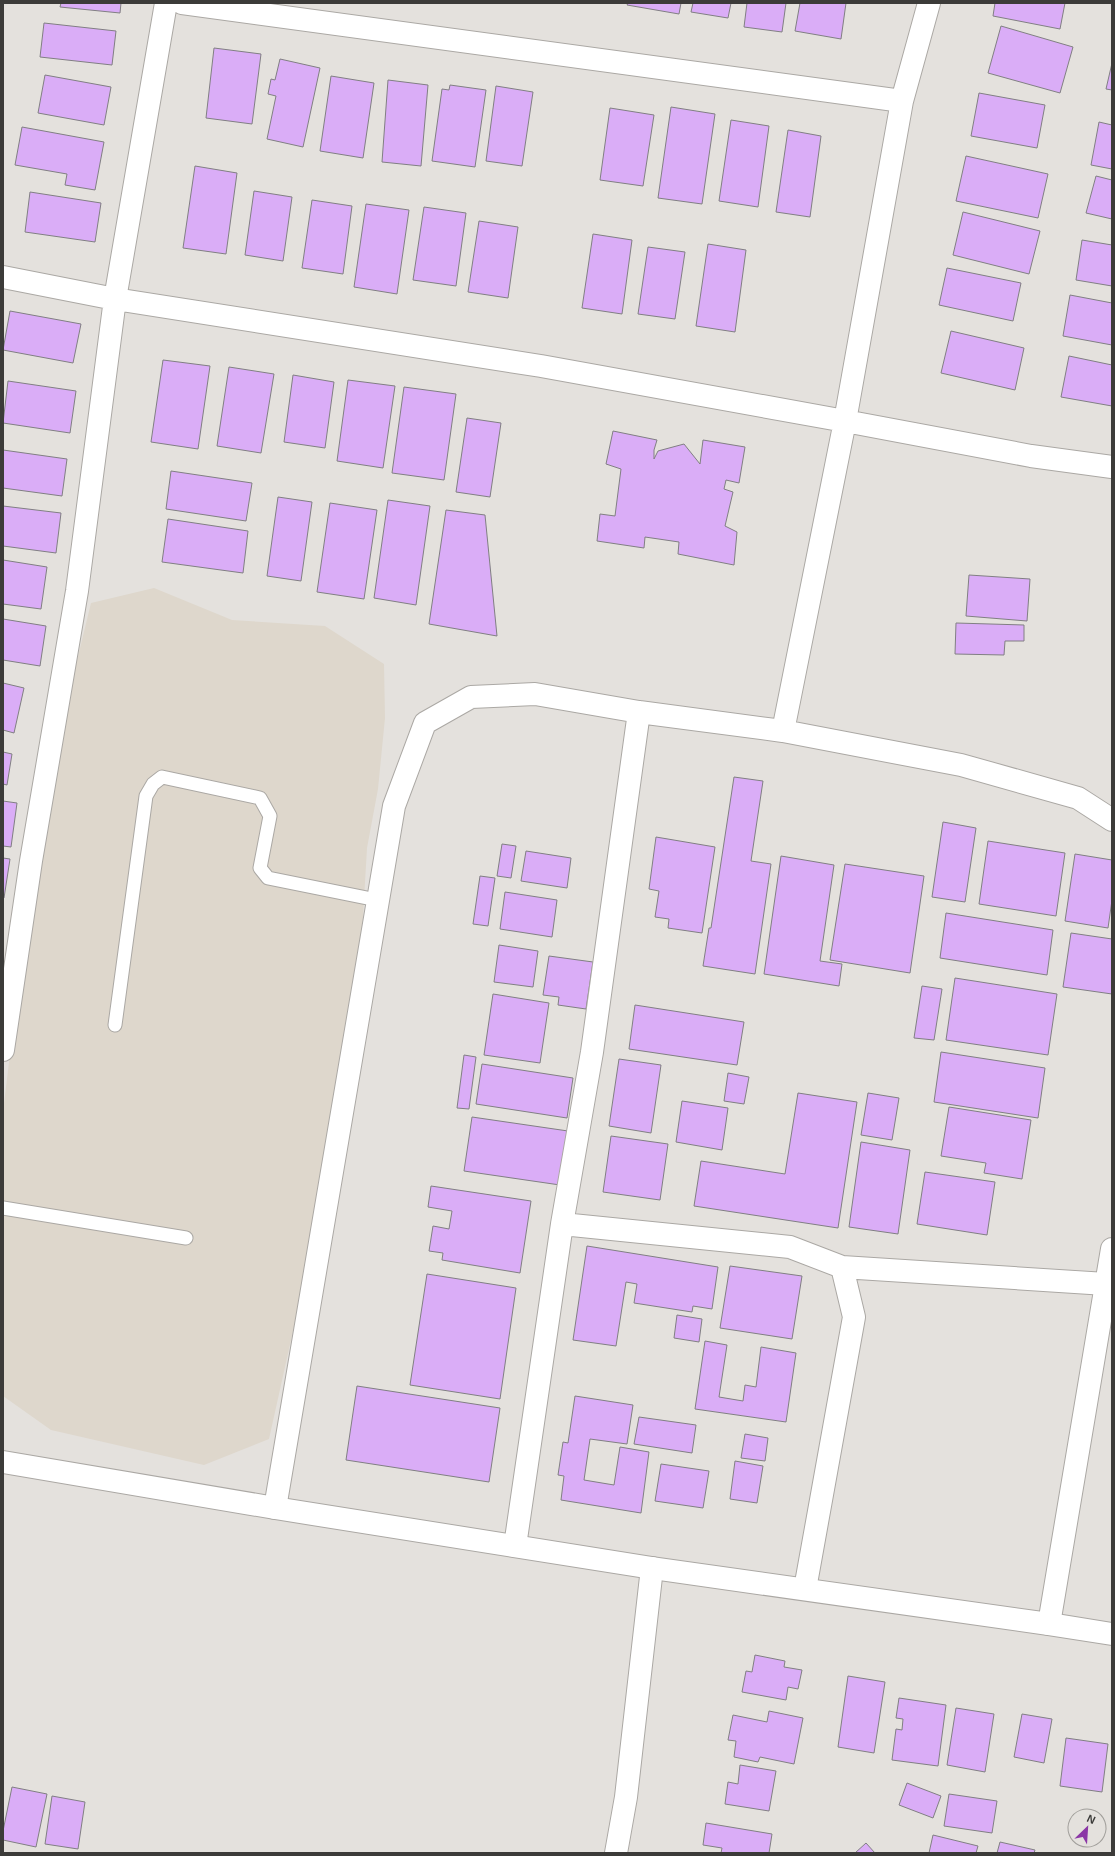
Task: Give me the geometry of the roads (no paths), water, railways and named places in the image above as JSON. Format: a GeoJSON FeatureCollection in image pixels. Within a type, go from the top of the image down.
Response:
{"type":"FeatureCollection","features":[{"type":"Feature","properties":{"kind":"street"},"geometry":{"type":"LineString","coordinates":[[3,1050],[31,861],[76,591],[115,299],[166,3]]}},
{"type":"Feature","properties":{"kind":"street"},"geometry":{"type":"LineString","coordinates":[[182,3],[902,101]]}},
{"type":"Feature","properties":{"kind":"street"},"geometry":{"type":"LineString","coordinates":[[783,731],[845,420],[902,101],[929,3]]}},
{"type":"Feature","properties":{"kind":"street"},"geometry":{"type":"LineString","coordinates":[[3,277],[115,299],[541,366],[845,420],[1032,456],[1112,467]]}},
{"type":"Feature","properties":{"kind":"street"},"geometry":{"type":"LineString","coordinates":[[275,1508],[394,806],[425,723],[471,697],[535,694],[639,712],[783,731],[960,765],[1078,798],[1112,820]]}},
{"type":"Feature","properties":{"kind":"street"},"geometry":{"type":"LineString","coordinates":[[515,1546],[562,1224],[592,1052],[639,712]]}},
{"type":"Feature","properties":{"kind":"street"},"geometry":{"type":"LineString","coordinates":[[562,1224],[790,1248],[842,1267],[1106,1284]]}},
{"type":"Feature","properties":{"kind":"street"},"geometry":{"type":"LineString","coordinates":[[1049,1624],[1112,1249]]}},
{"type":"Feature","properties":{"kind":"street"},"geometry":{"type":"LineString","coordinates":[[805,1589],[854,1317],[842,1267]]}},
{"type":"Feature","properties":{"kind":"street"},"geometry":{"type":"LineString","coordinates":[[3,1462],[275,1508],[652,1568],[1112,1634]]}},
{"type":"Feature","properties":{"kind":"street"},"geometry":{"type":"LineString","coordinates":[[616,1853],[626,1797],[652,1568]]}},
{"type":"Feature","properties":{"kind":"lane"},"geometry":{"type":"LineString","coordinates":[[115,1025],[146,796],[153,784],[162,777],[260,798],[270,816],[260,868],[268,878],[377,900]]}},
{"type":"Feature","properties":{"kind":"lane"},"geometry":{"type":"LineString","coordinates":[[3,1208],[186,1238]]}}]}
